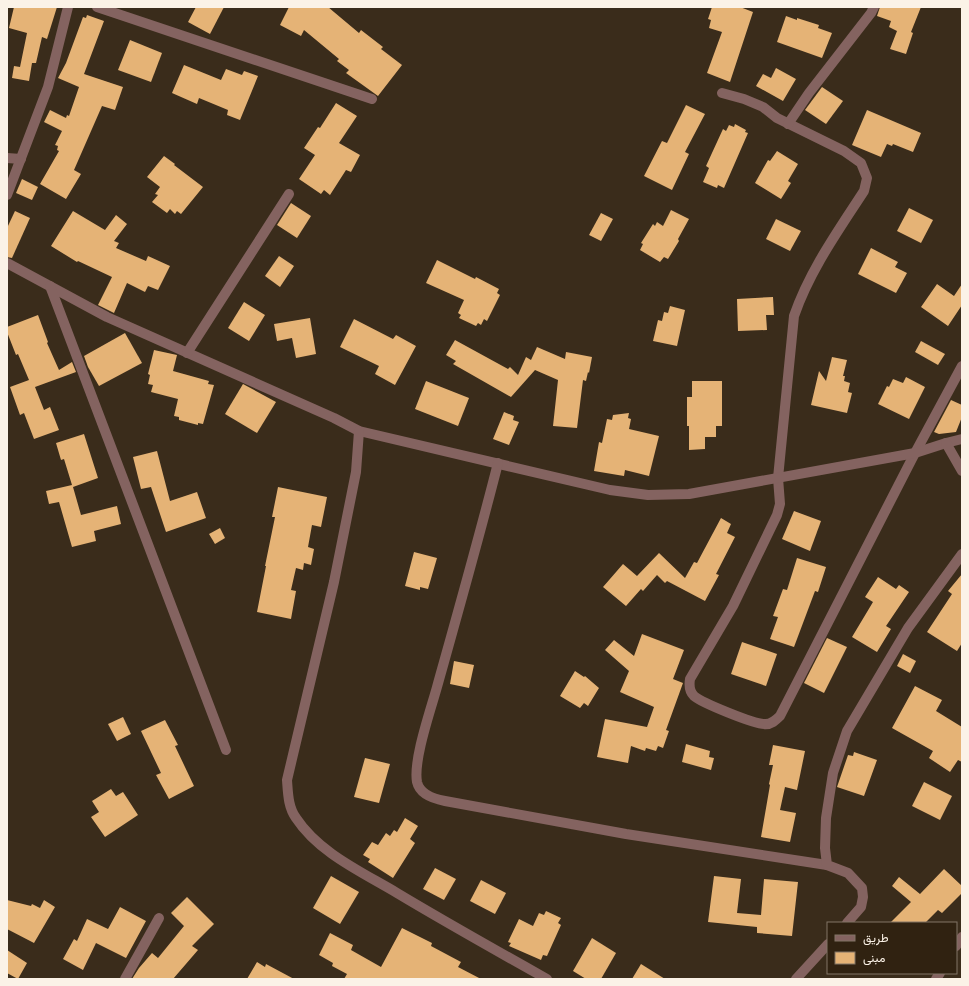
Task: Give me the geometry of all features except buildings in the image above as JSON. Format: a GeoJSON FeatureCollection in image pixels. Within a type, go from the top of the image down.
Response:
{"type":"FeatureCollection","features":[{"type":"Feature","properties":{"kind":"street"},"geometry":{"type":"LineString","coordinates":[[7,194],[48,87],[68,7]]}},
{"type":"Feature","properties":{"kind":"street"},"geometry":{"type":"LineString","coordinates":[[97,7],[372,99]]}},
{"type":"Feature","properties":{"kind":"street"},"geometry":{"type":"LineString","coordinates":[[788,124],[809,93],[871,13],[874,7]]}},
{"type":"Feature","properties":{"kind":"street"},"geometry":{"type":"LineString","coordinates":[[722,92],[763,107],[776,118],[850,155],[861,162],[867,178],[864,191],[814,269],[800,298],[794,316],[778,478],[780,504],[777,515],[733,606],[699,661],[690,679],[689,684],[694,696],[730,713],[766,725],[775,721],[780,716],[915,453],[962,366]]}},
{"type":"Feature","properties":{"kind":"street"},"geometry":{"type":"LineString","coordinates":[[7,158],[21,159]]}},
{"type":"Feature","properties":{"kind":"street"},"geometry":{"type":"LineString","coordinates":[[187,353],[289,194]]}},
{"type":"Feature","properties":{"kind":"street"},"geometry":{"type":"LineString","coordinates":[[7,263],[107,317],[359,430],[610,490],[648,495],[689,494],[915,453],[946,442],[962,439]]}},
{"type":"Feature","properties":{"kind":"street"},"geometry":{"type":"LineString","coordinates":[[50,286],[226,750]]}},
{"type":"Feature","properties":{"kind":"street"},"geometry":{"type":"LineString","coordinates":[[359,430],[356,472],[334,582],[287,780],[289,804],[295,817],[309,834],[334,856],[451,925],[547,979]]}},
{"type":"Feature","properties":{"kind":"street"},"geometry":{"type":"LineString","coordinates":[[946,442],[962,471]]}},
{"type":"Feature","properties":{"kind":"street"},"geometry":{"type":"LineString","coordinates":[[498,463],[468,578],[425,729],[417,765],[417,782],[420,789],[434,799],[626,834],[827,865],[848,873],[862,888],[863,897],[860,907],[848,922]]}},
{"type":"Feature","properties":{"kind":"street"},"geometry":{"type":"LineString","coordinates":[[827,865],[825,848],[826,818],[833,773],[847,731],[908,628],[962,554]]}},
{"type":"Feature","properties":{"kind":"street"},"geometry":{"type":"LineString","coordinates":[[125,979],[159,918]]}},
{"type":"Feature","properties":{"kind":"street"},"geometry":{"type":"LineString","coordinates":[[796,979],[827,945]]}}]}
